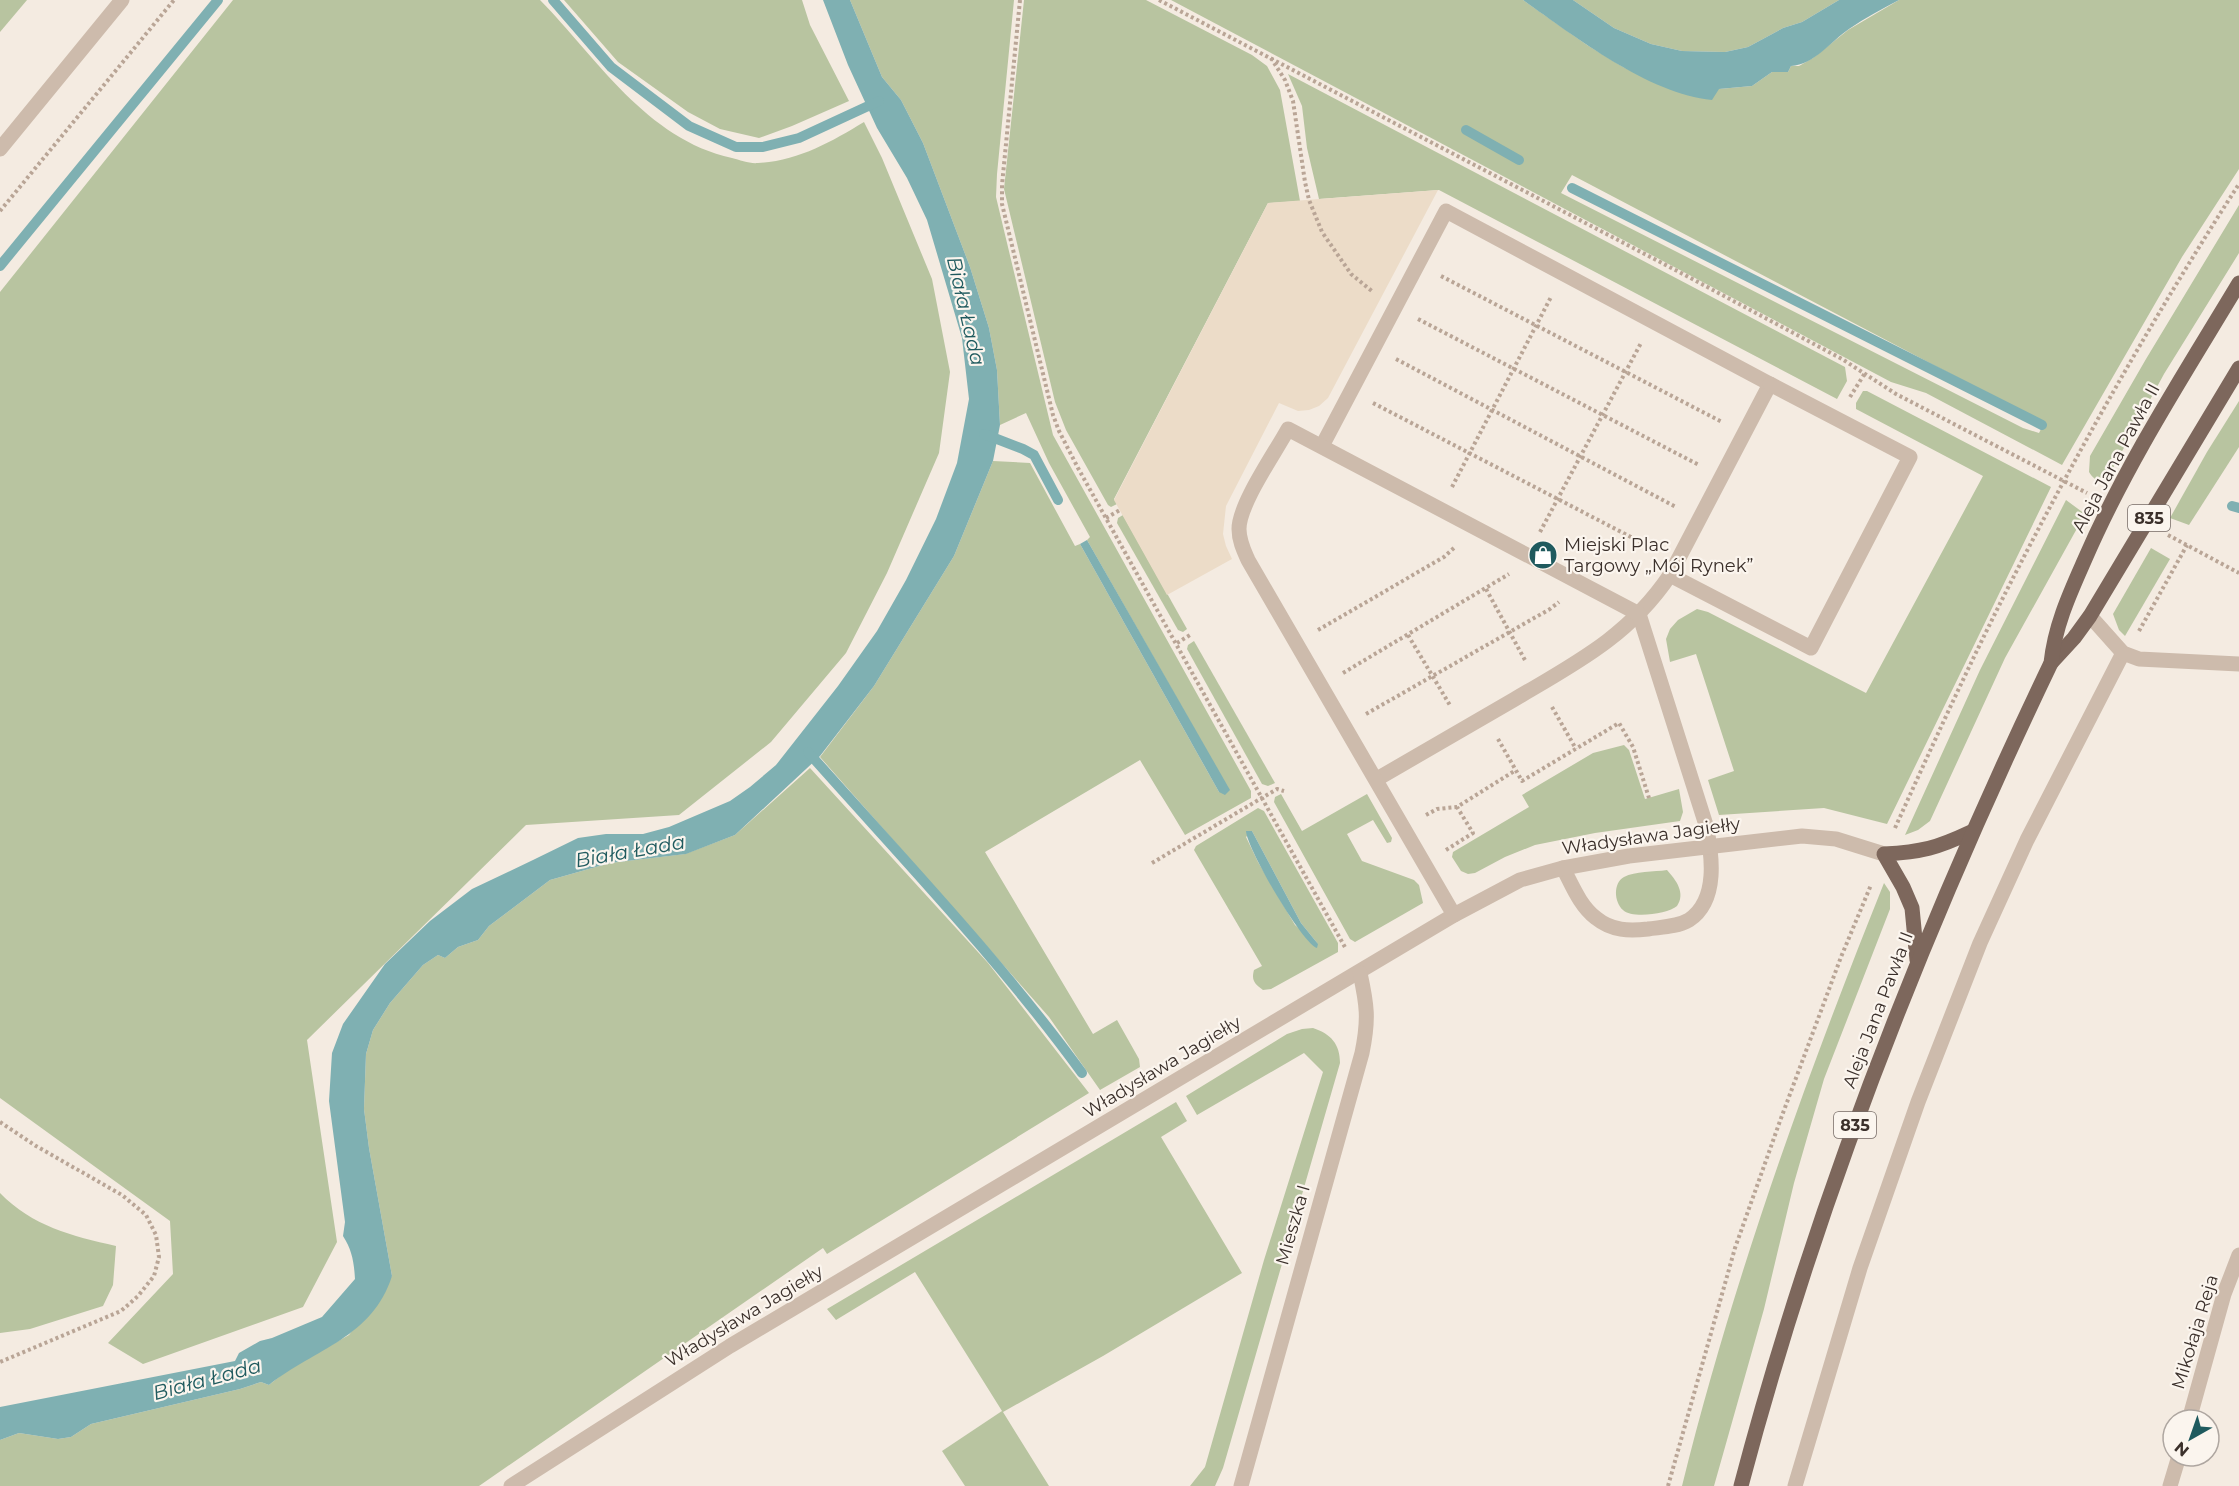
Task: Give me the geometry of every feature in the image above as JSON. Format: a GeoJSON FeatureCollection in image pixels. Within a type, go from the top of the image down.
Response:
{"type":"FeatureCollection","features":[{"type":"Feature","properties":{"kind":"main road","name":"Aleja Jana Pawła II"},"geometry":{"type":"LineString","coordinates":[[2051,663],[2055,632],[2062,610],[2110,505],[2172,394],[2239,283]]}},
{"type":"Feature","properties":{"kind":"main road","name":"Aleja Jana Pawła II"},"geometry":{"type":"LineString","coordinates":[[1741,1486],[1802,1278],[1869,1085],[1971,832],[2051,663],[2090,616],[2239,368]]}},
{"type":"Feature","properties":{"kind":"main road"},"geometry":{"type":"LineString","coordinates":[[1917,962],[1912,908],[1903,886],[1884,854],[1920,852],[1940,847],[1971,832]]}},
{"type":"Feature","properties":{"kind":"street"},"geometry":{"type":"LineString","coordinates":[[0,149],[122,0]]}},
{"type":"Feature","properties":{"kind":"street"},"geometry":{"type":"LineString","coordinates":[[1322,446],[1446,211],[1910,457],[1811,648],[1670,575]]}},
{"type":"Feature","properties":{"kind":"street"},"geometry":{"type":"LineString","coordinates":[[1377,779],[1595,651],[1639,614],[1670,575],[1770,384]]}},
{"type":"Feature","properties":{"kind":"street"},"geometry":{"type":"LineString","coordinates":[[1454,915],[1377,779],[1248,561],[1241,545],[1239,529],[1242,512],[1288,429],[1639,614],[1706,825],[1712,876],[1707,895],[1700,910],[1688,920],[1675,926],[1627,931],[1611,927],[1595,918],[1582,904],[1563,868]]}},
{"type":"Feature","properties":{"kind":"street"},"geometry":{"type":"LineString","coordinates":[[2090,616],[2123,653],[2139,659],[2239,664]]}},
{"type":"Feature","properties":{"kind":"street"},"geometry":{"type":"LineString","coordinates":[[1796,1486],[1860,1268],[1918,1102],[1980,943],[2027,840],[2123,653]]}},
{"type":"Feature","properties":{"kind":"street","name":"Władysława Jagiełły"},"geometry":{"type":"LineString","coordinates":[[511,1486],[740,1340],[1454,915],[1520,880],[1594,861],[1769,839],[1819,837],[1836,839],[1884,854]]}},
{"type":"Feature","properties":{"kind":"street","name":"Mieszka I"},"geometry":{"type":"LineString","coordinates":[[1241,1486],[1362,1053],[1368,1006],[1360,973]]}},
{"type":"Feature","properties":{"kind":"street","name":"Mikołaja Reja"},"geometry":{"type":"LineString","coordinates":[[2192,1408],[2224,1294],[2239,1255]]}},
{"type":"Feature","properties":{"kind":"street"},"geometry":{"type":"LineString","coordinates":[[2170,1486],[2175,1468]]}},
{"type":"Feature","properties":{"kind":"path"},"geometry":{"type":"LineString","coordinates":[[0,211],[174,0]]}},
{"type":"Feature","properties":{"kind":"path"},"geometry":{"type":"LineString","coordinates":[[1020,0],[1002,204],[1053,415],[1062,438],[1106,518],[1360,973]]}},
{"type":"Feature","properties":{"kind":"path"},"geometry":{"type":"LineString","coordinates":[[1159,0],[1693,279],[1865,373],[1896,394],[2110,505]]}},
{"type":"Feature","properties":{"kind":"path"},"geometry":{"type":"LineString","coordinates":[[1270,58],[1284,80],[1293,101],[1309,200],[1322,232],[1351,274],[1380,299],[1721,476]]}},
{"type":"Feature","properties":{"kind":"path"},"geometry":{"type":"LineString","coordinates":[[1893,832],[2002,600],[2064,480],[2179,277],[2239,184]]}},
{"type":"Feature","properties":{"kind":"path"},"geometry":{"type":"LineString","coordinates":[[1418,264],[1744,433]]}},
{"type":"Feature","properties":{"kind":"path"},"geometry":{"type":"LineString","coordinates":[[1440,509],[1563,274]]}},
{"type":"Feature","properties":{"kind":"path"},"geometry":{"type":"LineString","coordinates":[[1374,348],[1699,519]]}},
{"type":"Feature","properties":{"kind":"path"},"geometry":{"type":"LineString","coordinates":[[1855,388],[1865,373]]}},
{"type":"Feature","properties":{"kind":"path"},"geometry":{"type":"LineString","coordinates":[[1351,392],[1677,561]]}},
{"type":"Feature","properties":{"kind":"path"},"geometry":{"type":"LineString","coordinates":[[1106,518],[1120,510]]}},
{"type":"Feature","properties":{"kind":"path"},"geometry":{"type":"LineString","coordinates":[[2145,523],[2239,573]]}},
{"type":"Feature","properties":{"kind":"path"},"geometry":{"type":"LineString","coordinates":[[1296,643],[1444,557],[1473,525]]}},
{"type":"Feature","properties":{"kind":"path"},"geometry":{"type":"LineString","coordinates":[[2123,653],[2135,638],[2187,545]]}},
{"type":"Feature","properties":{"kind":"path"},"geometry":{"type":"LineString","coordinates":[[1345,726],[1550,609],[1578,582]]}},
{"type":"Feature","properties":{"kind":"path"},"geometry":{"type":"LineString","coordinates":[[1177,643],[1191,635]]}},
{"type":"Feature","properties":{"kind":"path"},"geometry":{"type":"LineString","coordinates":[[1408,635],[1464,728]]}},
{"type":"Feature","properties":{"kind":"path"},"geometry":{"type":"LineString","coordinates":[[1485,716],[1522,781],[1619,723],[1633,747],[1648,798]]}},
{"type":"Feature","properties":{"kind":"path"},"geometry":{"type":"LineString","coordinates":[[1425,863],[1473,833],[1457,807],[1516,770]]}},
{"type":"Feature","properties":{"kind":"path"},"geometry":{"type":"LineString","coordinates":[[1152,863],[1277,789],[1284,791]]}},
{"type":"Feature","properties":{"kind":"path"},"geometry":{"type":"LineString","coordinates":[[1668,1486],[1735,1248],[1788,1099],[1872,884]]}},
{"type":"Feature","properties":{"kind":"path"},"geometry":{"type":"LineString","coordinates":[[0,1122],[36,1146],[122,1195],[146,1215],[156,1235],[159,1257],[154,1276],[138,1296],[121,1311],[0,1362]]}},
{"type":"Feature","properties":{"kind":"green space"},"geometry":{"type":"Polygon","coordinates":[[[0,0],[27,0],[0,32],[0,0]]]}},
{"type":"Feature","properties":{"kind":"green space"},"geometry":{"type":"Polygon","coordinates":[[[233,0],[540,0],[625,94],[648,115],[701,148],[748,162],[787,159],[827,143],[864,122],[882,158],[932,279],[950,372],[939,453],[887,573],[846,653],[771,742],[679,815],[526,825],[307,1040],[337,1242],[303,1307],[143,1364],[108,1343],[173,1274],[170,1221],[0,1098],[0,292],[233,0]]]}},
{"type":"Feature","properties":{"kind":"green space"},"geometry":{"type":"Polygon","coordinates":[[[564,0],[802,0],[810,25],[849,101],[759,138],[720,129],[688,112],[618,62],[564,0]]]}},
{"type":"Feature","properties":{"kind":"green space"},"geometry":{"type":"Polygon","coordinates":[[[850,0],[1014,0],[996,197],[1053,435],[1251,791],[1251,798],[1185,835],[1140,760],[985,852],[1093,1034],[1117,1020],[1139,1059],[1140,1067],[1100,1090],[1049,1017],[820,757],[874,686],[954,556],[993,461],[1030,463],[1075,546],[1080,544],[1219,792],[1229,790],[1087,540],[1090,537],[1049,463],[1026,413],[1000,425],[997,370],[989,328],[970,267],[923,143],[901,100],[882,77],[850,0]]]}},
{"type":"Feature","properties":{"kind":"green space"},"geometry":{"type":"Polygon","coordinates":[[[1024,0],[1146,0],[1252,55],[1267,66],[1280,90],[1300,201],[1268,203],[1114,499],[1117,504],[1111,507],[1066,430],[1055,402],[1004,189],[1024,0]]]}},
{"type":"Feature","properties":{"kind":"green space"},"geometry":{"type":"Polygon","coordinates":[[[1171,0],[1523,0],[1623,67],[1668,88],[1719,89],[1752,86],[1772,72],[1788,72],[1791,66],[1799,66],[1813,58],[1848,30],[1899,0],[2239,0],[2239,169],[2182,257],[2062,465],[1926,393],[1891,382],[1171,0]],[[1572,175],[1561,193],[2023,428],[2039,433],[2044,423],[1572,175]]]}},
{"type":"Feature","properties":{"kind":"green space"},"geometry":{"type":"Polygon","coordinates":[[[1573,0],[1839,0],[1802,22],[1783,28],[1748,47],[1725,52],[1682,51],[1651,44],[1614,28],[1573,0]]]}},
{"type":"Feature","properties":{"kind":"green space"},"geometry":{"type":"Polygon","coordinates":[[[1288,74],[1845,367],[1847,381],[1837,399],[1439,190],[1319,199],[1307,148],[1302,106],[1288,74]]]}},
{"type":"Feature","properties":{"kind":"green space"},"geometry":{"type":"Polygon","coordinates":[[[2239,205],[2239,253],[2164,374],[2107,479],[2096,480],[2089,472],[2090,456],[2239,205]]]}},
{"type":"Feature","properties":{"kind":"green space"},"geometry":{"type":"Polygon","coordinates":[[[1863,391],[1867,391],[2051,487],[1887,824],[1824,808],[1719,815],[1708,780],[1734,771],[1696,654],[1670,662],[1666,639],[1670,629],[1678,620],[1697,609],[1708,612],[1866,693],[1983,476],[1856,409],[1856,403],[1863,391]]]}},
{"type":"Feature","properties":{"kind":"green space"},"geometry":{"type":"Polygon","coordinates":[[[2239,401],[2239,447],[2189,525],[2170,518],[2207,452],[2239,401]]]}},
{"type":"Feature","properties":{"kind":"green space"},"geometry":{"type":"Polygon","coordinates":[[[2066,500],[2085,514],[2005,658],[1930,821],[1918,830],[1905,835],[1980,670],[2066,500]]]}},
{"type":"Feature","properties":{"kind":"green space"},"geometry":{"type":"Polygon","coordinates":[[[1123,515],[1187,629],[1183,632],[1178,630],[1117,523],[1118,518],[1123,515]]]}},
{"type":"Feature","properties":{"kind":"green space"},"geometry":{"type":"Polygon","coordinates":[[[2151,548],[2170,559],[2125,636],[2119,630],[2113,614],[2151,548]]]}},
{"type":"Feature","properties":{"kind":"green space"},"geometry":{"type":"Polygon","coordinates":[[[1194,641],[1275,783],[1268,786],[1262,784],[1187,649],[1188,645],[1194,641]]]}},
{"type":"Feature","properties":{"kind":"green space"},"geometry":{"type":"Polygon","coordinates":[[[1624,745],[1629,750],[1645,799],[1679,789],[1683,812],[1680,821],[1595,833],[1535,845],[1505,857],[1475,873],[1468,874],[1461,871],[1452,857],[1453,852],[1529,807],[1522,795],[1593,753],[1624,745]]]}},
{"type":"Feature","properties":{"kind":"green space"},"geometry":{"type":"Polygon","coordinates":[[[810,768],[988,963],[1089,1093],[827,1254],[823,1248],[479,1486],[0,1486],[0,1440],[19,1433],[58,1439],[71,1437],[91,1424],[261,1382],[269,1385],[290,1368],[349,1335],[392,1276],[364,1109],[366,1054],[373,1030],[390,1003],[423,965],[438,955],[445,958],[458,947],[478,940],[489,926],[550,880],[610,863],[685,854],[735,835],[810,768]]]}},
{"type":"Feature","properties":{"kind":"green space"},"geometry":{"type":"Polygon","coordinates":[[[1281,794],[1302,831],[1367,794],[1392,838],[1391,842],[1387,843],[1373,820],[1347,834],[1362,861],[1414,880],[1419,885],[1423,903],[1355,942],[1350,939],[1274,802],[1275,797],[1281,794]]]}},
{"type":"Feature","properties":{"kind":"green space"},"geometry":{"type":"Polygon","coordinates":[[[1258,808],[1264,811],[1338,943],[1338,952],[1271,989],[1263,990],[1253,980],[1254,970],[1262,966],[1194,850],[1196,846],[1258,808]],[[1252,831],[1246,837],[1258,862],[1295,925],[1318,944],[1301,923],[1252,831]]]}},
{"type":"Feature","properties":{"kind":"green space"},"geometry":{"type":"Polygon","coordinates":[[[1667,870],[1680,892],[1680,901],[1677,906],[1666,911],[1642,915],[1628,913],[1620,907],[1616,898],[1616,888],[1620,880],[1628,875],[1667,870]]]}},
{"type":"Feature","properties":{"kind":"green space"},"geometry":{"type":"Polygon","coordinates":[[[1884,883],[1890,892],[1890,909],[1824,1079],[1794,1183],[1764,1309],[1714,1486],[1682,1486],[1724,1333],[1772,1181],[1826,1031],[1884,883]]]}},
{"type":"Feature","properties":{"kind":"green space"},"geometry":{"type":"Polygon","coordinates":[[[1313,1028],[1325,1033],[1333,1041],[1340,1056],[1340,1063],[1223,1468],[1215,1486],[1190,1486],[1205,1467],[1264,1260],[1323,1072],[1304,1053],[1197,1115],[1186,1096],[1287,1034],[1313,1028]]]}},
{"type":"Feature","properties":{"kind":"green space"},"geometry":{"type":"Polygon","coordinates":[[[1176,1102],[1187,1121],[1161,1137],[1242,1273],[1103,1356],[1003,1412],[1049,1486],[965,1486],[942,1451],[1002,1411],[915,1272],[836,1320],[827,1309],[1176,1102]]]}},
{"type":"Feature","properties":{"kind":"green space"},"geometry":{"type":"Polygon","coordinates":[[[0,1193],[25,1214],[39,1222],[68,1234],[116,1246],[113,1285],[103,1306],[30,1329],[0,1333],[0,1193]]]}},
{"type":"Feature","properties":{"kind":"shaded area"},"geometry":{"type":"Polygon","coordinates":[[[1438,190],[1328,398],[1319,406],[1309,410],[1298,411],[1279,403],[1226,506],[1223,534],[1232,559],[1167,595],[1114,500],[1268,203],[1438,190]]]}},
{"type":"Feature","properties":{"kind":"water","name":"Biała Łada"},"geometry":{"type":"Polygon","coordinates":[[[823,0],[850,0],[882,77],[901,100],[923,143],[970,267],[989,328],[997,370],[1000,425],[993,461],[954,556],[874,686],[820,756],[735,835],[686,854],[610,863],[550,880],[489,926],[478,940],[458,947],[445,958],[438,955],[423,965],[390,1003],[373,1030],[366,1054],[364,1109],[392,1276],[383,1297],[357,1328],[269,1385],[261,1382],[91,1424],[71,1437],[58,1439],[19,1433],[0,1440],[0,1407],[235,1361],[239,1353],[260,1341],[322,1317],[355,1279],[352,1256],[343,1236],[345,1222],[329,1101],[332,1053],[343,1024],[385,964],[430,921],[472,889],[578,838],[606,834],[643,834],[669,827],[730,801],[776,765],[838,686],[877,631],[906,580],[936,519],[957,463],[969,399],[962,338],[927,220],[907,178],[877,128],[848,65],[823,0]]]}},
{"type":"Feature","properties":{"kind":"water"},"geometry":{"type":"Polygon","coordinates":[[[1523,0],[1573,0],[1614,28],[1651,44],[1682,51],[1725,52],[1748,47],[1783,28],[1802,22],[1839,0],[1899,0],[1849,29],[1815,57],[1799,65],[1791,66],[1788,72],[1772,72],[1752,86],[1719,89],[1712,100],[1663,87],[1638,75],[1589,46],[1523,0]]]}},
{"type":"Feature","properties":{"kind":"water"},"geometry":{"type":"Polygon","coordinates":[[[1087,540],[1230,790],[1225,795],[1219,792],[1080,544],[1087,540]]]}},
{"type":"Feature","properties":{"kind":"water"},"geometry":{"type":"Polygon","coordinates":[[[1246,831],[1252,831],[1301,923],[1318,944],[1317,948],[1288,914],[1255,856],[1246,831]]]}},
{"type":"Feature","properties":{"kind":"waterway"},"geometry":{"type":"LineString","coordinates":[[0,266],[218,0]]}},
{"type":"Feature","properties":{"kind":"waterway"},"geometry":{"type":"LineString","coordinates":[[553,0],[611,67],[689,126],[736,147],[763,147],[799,138],[879,101]]}},
{"type":"Feature","properties":{"kind":"waterway"},"geometry":{"type":"LineString","coordinates":[[1466,130],[1519,160]]}},
{"type":"Feature","properties":{"kind":"waterway"},"geometry":{"type":"LineString","coordinates":[[1572,188],[2042,425]]}},
{"type":"Feature","properties":{"kind":"waterway"},"geometry":{"type":"LineString","coordinates":[[984,434],[1034,455],[1058,500]]}},
{"type":"Feature","properties":{"kind":"waterway"},"geometry":{"type":"LineString","coordinates":[[2232,506],[2239,508]]}},
{"type":"Feature","properties":{"kind":"waterway"},"geometry":{"type":"LineString","coordinates":[[808,752],[983,949],[1082,1073]]}},
{"type":"Feature","properties":{"kind":"place","name":"Miejski Plac Targowy „Mój Rynek”"},"geometry":{"type":"Point","coordinates":[1543,555]}}]}
